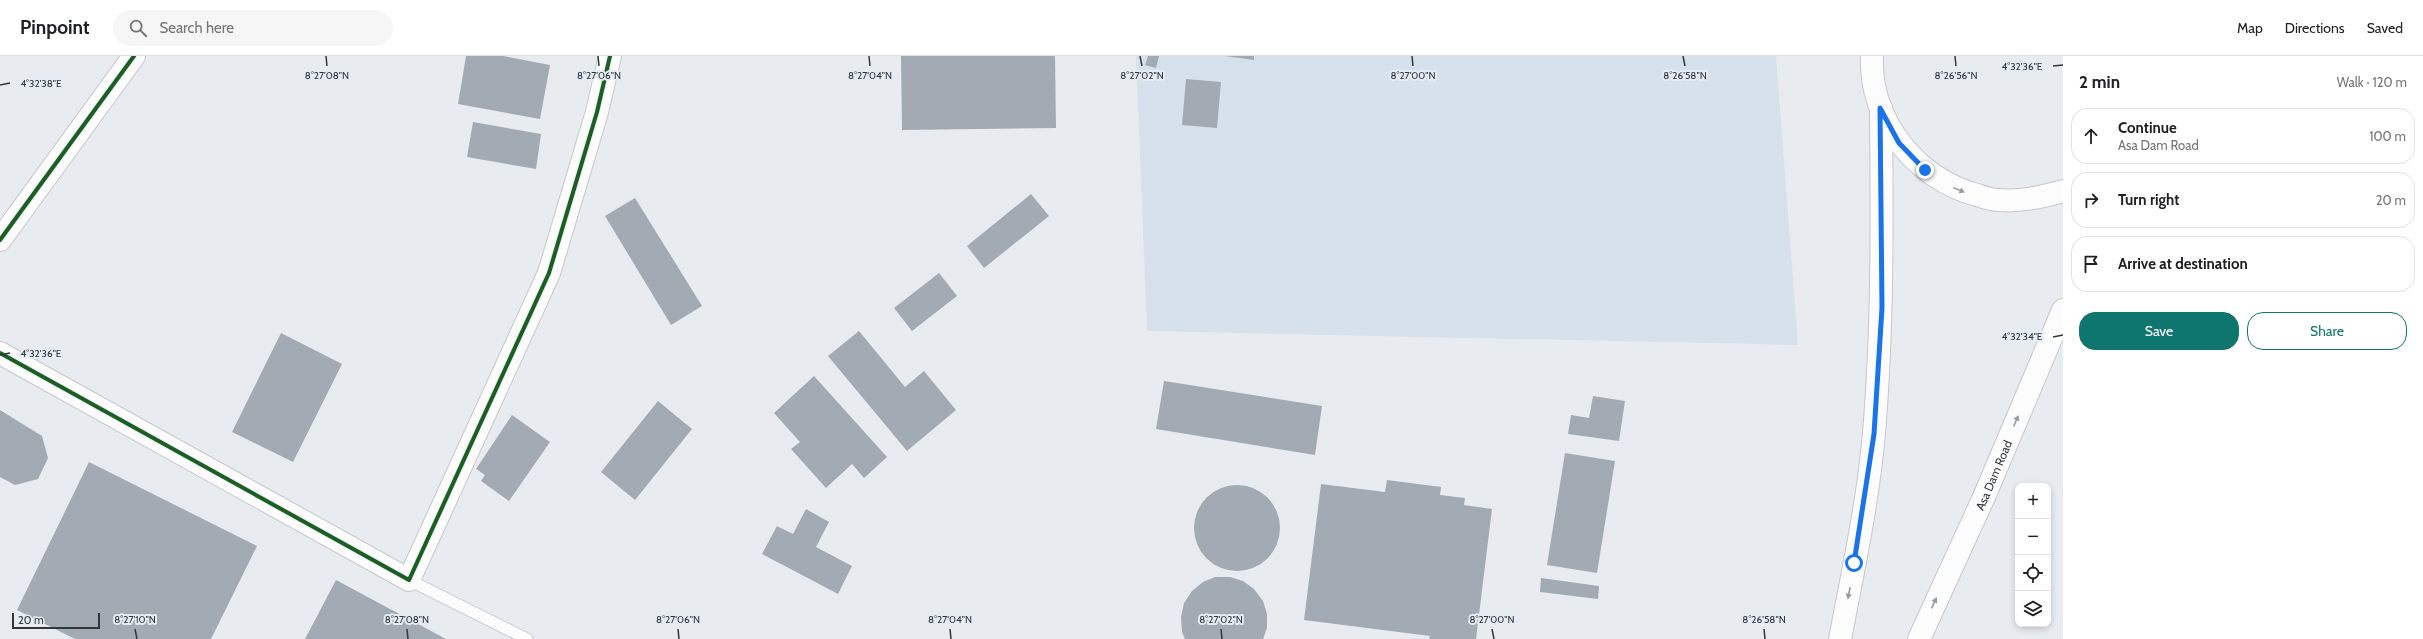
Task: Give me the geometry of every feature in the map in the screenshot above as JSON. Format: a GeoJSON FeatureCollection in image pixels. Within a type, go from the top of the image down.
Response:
{"type":"FeatureCollection","features":[{"type":"Feature","properties":{"kind":"street"},"geometry":{"type":"LineString","coordinates":[[0,240],[134,56]]}},
{"type":"Feature","properties":{"kind":"street"},"geometry":{"type":"LineString","coordinates":[[0,353],[409,580],[549,272],[598,112],[610,56]]}},
{"type":"Feature","properties":{"kind":"street"},"geometry":{"type":"LineString","coordinates":[[1840,639],[1854,563],[1874,434],[1882,308],[1880,108],[1874,83],[1872,56]]}},
{"type":"Feature","properties":{"kind":"street"},"geometry":{"type":"LineString","coordinates":[[1880,108],[1899,143],[1925,170],[1958,190],[1996,200],[2035,199],[2063,191]]}},
{"type":"Feature","properties":{"kind":"street","name":"Asa Dam Road"},"geometry":{"type":"LineString","coordinates":[[1919,639],[1984,497],[2063,310]]}},
{"type":"Feature","properties":{"kind":"lane"},"geometry":{"type":"LineString","coordinates":[[409,580],[528,639]]}},
{"type":"Feature","properties":{"kind":"shaded area"},"geometry":{"type":"Polygon","coordinates":[[[1136,56],[1776,56],[1798,345],[1147,331],[1136,56]]]}},
{"type":"Feature","properties":{"kind":"building"},"geometry":{"type":"Polygon","coordinates":[[[466,56],[503,56],[550,65],[540,119],[458,104],[466,56]]]}},
{"type":"Feature","properties":{"kind":"building"},"geometry":{"type":"Polygon","coordinates":[[[901,56],[1055,56],[1056,128],[902,130],[901,56]]]}},
{"type":"Feature","properties":{"kind":"building"},"geometry":{"type":"Polygon","coordinates":[[[1148,56],[1159,56],[1156,68],[1145,65],[1148,56]]]}},
{"type":"Feature","properties":{"kind":"building"},"geometry":{"type":"Polygon","coordinates":[[[1225,56],[1254,56],[1254,60],[1225,56]]]}},
{"type":"Feature","properties":{"kind":"building"},"geometry":{"type":"Polygon","coordinates":[[[1186,79],[1221,82],[1217,128],[1182,125],[1186,79]]]}},
{"type":"Feature","properties":{"kind":"building"},"geometry":{"type":"Polygon","coordinates":[[[473,122],[541,134],[536,169],[467,157],[473,122]]]}},
{"type":"Feature","properties":{"kind":"building"},"geometry":{"type":"Polygon","coordinates":[[[1031,194],[1049,216],[984,268],[967,246],[1031,194]]]}},
{"type":"Feature","properties":{"kind":"building"},"geometry":{"type":"Polygon","coordinates":[[[635,198],[702,306],[671,325],[605,216],[635,198]]]}},
{"type":"Feature","properties":{"kind":"building"},"geometry":{"type":"Polygon","coordinates":[[[939,273],[957,296],[912,331],[894,308],[939,273]]]}},
{"type":"Feature","properties":{"kind":"building"},"geometry":{"type":"Polygon","coordinates":[[[859,331],[905,387],[924,371],[956,410],[907,451],[828,356],[859,331]]]}},
{"type":"Feature","properties":{"kind":"building"},"geometry":{"type":"Polygon","coordinates":[[[281,333],[342,364],[293,462],[232,432],[281,333]]]}},
{"type":"Feature","properties":{"kind":"building"},"geometry":{"type":"Polygon","coordinates":[[[814,376],[887,457],[864,478],[852,464],[826,488],[791,449],[800,442],[774,413],[814,376]]]}},
{"type":"Feature","properties":{"kind":"building"},"geometry":{"type":"Polygon","coordinates":[[[1164,381],[1322,406],[1315,455],[1156,429],[1164,381]]]}},
{"type":"Feature","properties":{"kind":"building"},"geometry":{"type":"Polygon","coordinates":[[[1593,396],[1625,401],[1619,441],[1568,434],[1571,415],[1589,418],[1593,396]]]}},
{"type":"Feature","properties":{"kind":"building"},"geometry":{"type":"Polygon","coordinates":[[[658,401],[692,429],[635,500],[601,472],[658,401]]]}},
{"type":"Feature","properties":{"kind":"building"},"geometry":{"type":"Polygon","coordinates":[[[0,410],[42,436],[48,458],[38,479],[15,485],[0,477],[0,410]]]}},
{"type":"Feature","properties":{"kind":"building"},"geometry":{"type":"Polygon","coordinates":[[[512,415],[550,442],[509,501],[481,481],[485,475],[476,469],[512,415]]]}},
{"type":"Feature","properties":{"kind":"building"},"geometry":{"type":"Polygon","coordinates":[[[1565,453],[1615,461],[1597,573],[1547,565],[1565,453]]]}},
{"type":"Feature","properties":{"kind":"building"},"geometry":{"type":"Polygon","coordinates":[[[89,462],[257,546],[211,639],[75,639],[17,610],[89,462]]]}},
{"type":"Feature","properties":{"kind":"building"},"geometry":{"type":"Polygon","coordinates":[[[1387,480],[1441,487],[1440,495],[1465,498],[1464,505],[1492,509],[1476,639],[1429,639],[1430,636],[1304,620],[1321,484],[1385,492],[1387,480]]]}},
{"type":"Feature","properties":{"kind":"building"},"geometry":{"type":"Polygon","coordinates":[[[1237,485],[1254,488],[1268,497],[1277,511],[1280,528],[1277,545],[1268,559],[1254,568],[1237,571],[1220,568],[1206,559],[1197,545],[1194,528],[1197,511],[1206,497],[1220,488],[1237,485]]]}},
{"type":"Feature","properties":{"kind":"building"},"geometry":{"type":"Polygon","coordinates":[[[806,509],[829,522],[816,547],[852,566],[838,594],[762,554],[777,526],[793,534],[806,509]]]}},
{"type":"Feature","properties":{"kind":"building"},"geometry":{"type":"Polygon","coordinates":[[[1215,577],[1230,577],[1243,581],[1254,589],[1263,601],[1267,614],[1267,628],[1263,639],[1185,639],[1182,632],[1181,617],[1184,603],[1192,591],[1203,582],[1215,577]]]}},
{"type":"Feature","properties":{"kind":"building"},"geometry":{"type":"Polygon","coordinates":[[[1541,578],[1599,586],[1598,599],[1540,592],[1541,578]]]}},
{"type":"Feature","properties":{"kind":"building"},"geometry":{"type":"Polygon","coordinates":[[[336,580],[446,639],[305,639],[336,580]]]}},
{"type":"Feature","properties":{"kind":"cycle path"},"geometry":{"type":"LineString","coordinates":[[0,240],[134,56]]}},
{"type":"Feature","properties":{"kind":"cycle path"},"geometry":{"type":"LineString","coordinates":[[0,353],[409,580],[549,273],[597,112],[610,56]]}},
{"type":"Feature","properties":{"kind":"route"},"geometry":{"type":"LineString","coordinates":[[1854,563],[1874,434],[1882,308],[1880,108],[1899,143],[1925,170]]}}]}
